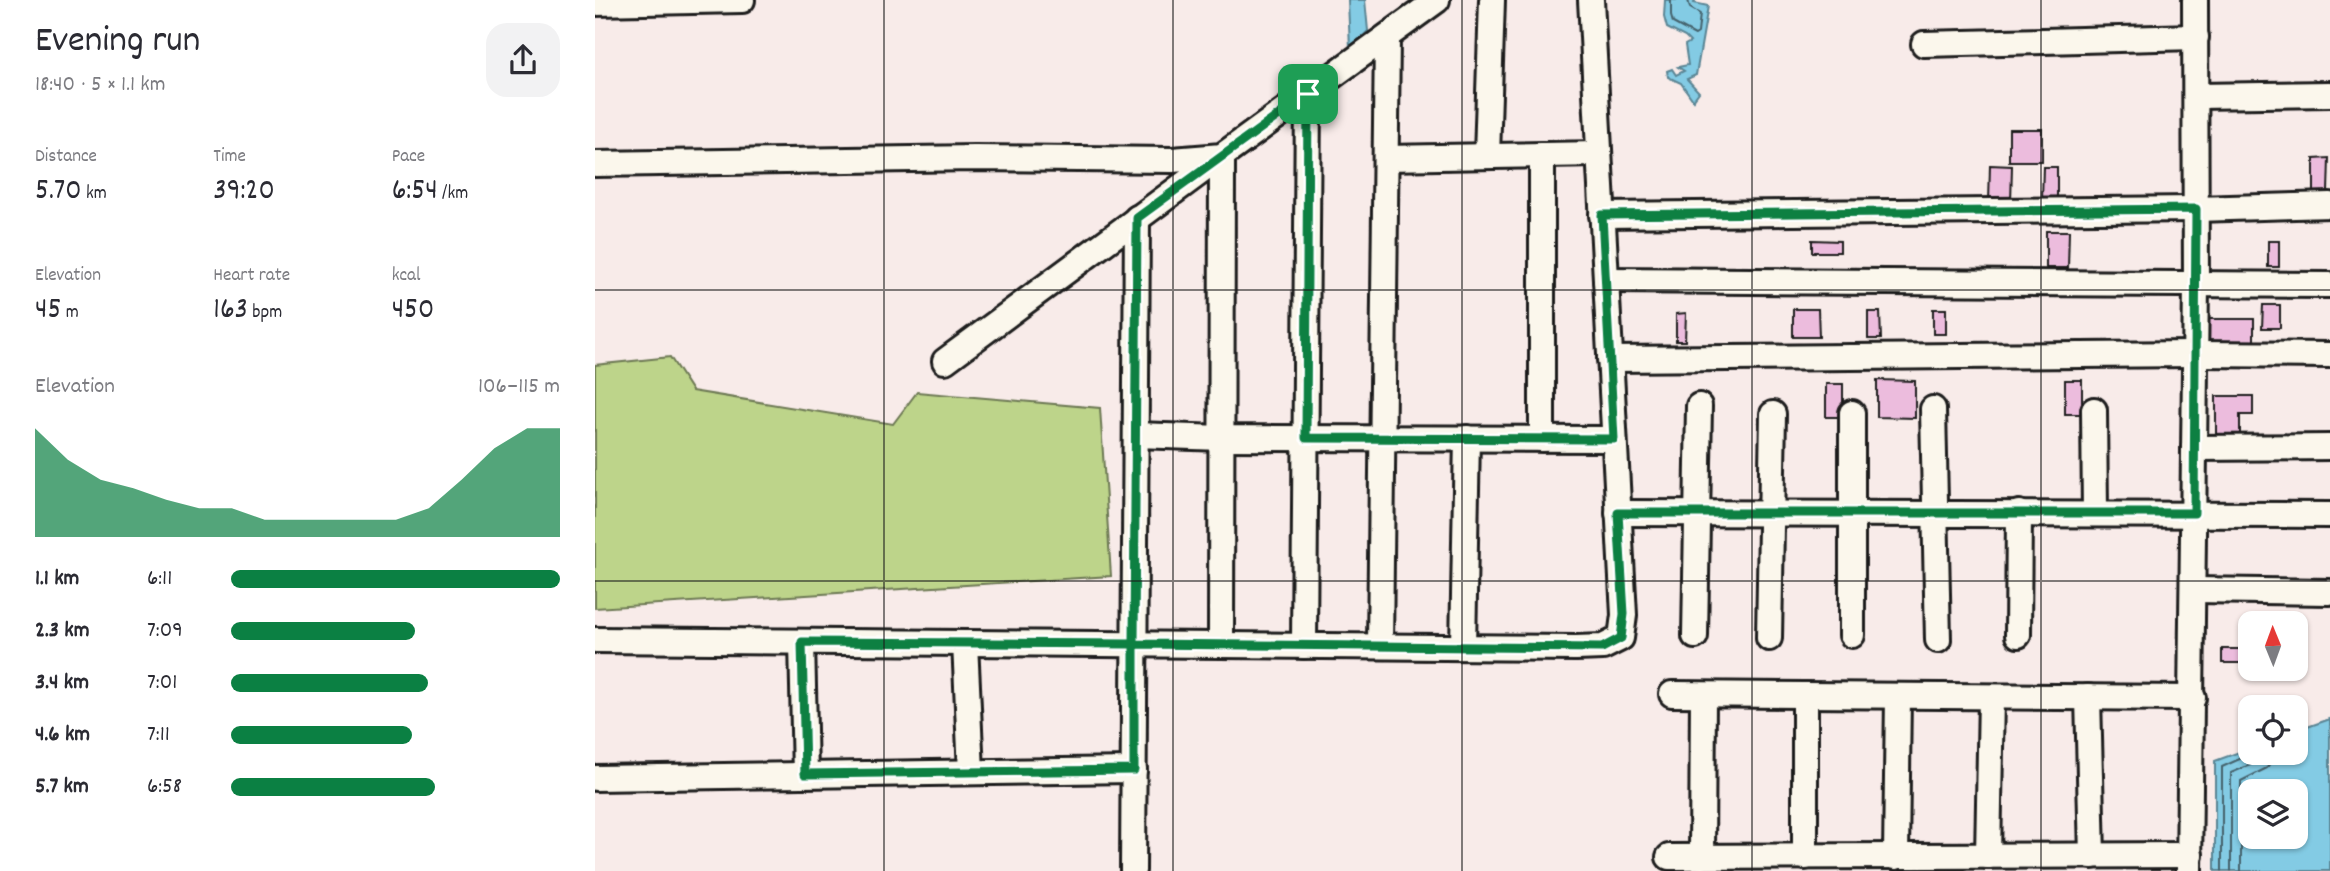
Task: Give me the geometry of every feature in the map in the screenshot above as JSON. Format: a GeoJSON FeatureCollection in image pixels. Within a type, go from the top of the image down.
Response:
{"type":"FeatureCollection","features":[{"type":"Feature","properties":{"kind":"street"},"geometry":{"type":"LineString","coordinates":[[595,3],[742,0]]}},
{"type":"Feature","properties":{"kind":"street"},"geometry":{"type":"LineString","coordinates":[[945,361],[1437,0]]}},
{"type":"Feature","properties":{"kind":"street"},"geometry":{"type":"LineString","coordinates":[[1487,156],[1492,0]]}},
{"type":"Feature","properties":{"kind":"street"},"geometry":{"type":"LineString","coordinates":[[595,640],[1602,648],[1621,638],[1624,614],[1591,0]]}},
{"type":"Feature","properties":{"kind":"street"},"geometry":{"type":"LineString","coordinates":[[1669,858],[2092,856],[2190,863],[2196,284],[2195,0]]}},
{"type":"Feature","properties":{"kind":"street"},"geometry":{"type":"LineString","coordinates":[[1380,646],[1387,37]]}},
{"type":"Feature","properties":{"kind":"street"},"geometry":{"type":"LineString","coordinates":[[1924,44],[2196,37]]}},
{"type":"Feature","properties":{"kind":"street"},"geometry":{"type":"LineString","coordinates":[[1304,646],[1308,94]]}},
{"type":"Feature","properties":{"kind":"street"},"geometry":{"type":"LineString","coordinates":[[2197,96],[2330,94]]}},
{"type":"Feature","properties":{"kind":"street"},"geometry":{"type":"LineString","coordinates":[[1386,158],[1599,154]]}},
{"type":"Feature","properties":{"kind":"street"},"geometry":{"type":"LineString","coordinates":[[1542,155],[1542,439]]}},
{"type":"Feature","properties":{"kind":"street"},"geometry":{"type":"LineString","coordinates":[[595,163],[974,158],[1172,160],[1222,156]]}},
{"type":"Feature","properties":{"kind":"street"},"geometry":{"type":"LineString","coordinates":[[1221,645],[1222,156]]}},
{"type":"Feature","properties":{"kind":"street"},"geometry":{"type":"LineString","coordinates":[[1602,215],[2196,209],[2330,205]]}},
{"type":"Feature","properties":{"kind":"street"},"geometry":{"type":"LineString","coordinates":[[1133,871],[1137,218]]}},
{"type":"Feature","properties":{"kind":"street"},"geometry":{"type":"LineString","coordinates":[[1606,281],[2330,285]]}},
{"type":"Feature","properties":{"kind":"street"},"geometry":{"type":"LineString","coordinates":[[1610,359],[2330,355]]}},
{"type":"Feature","properties":{"kind":"street"},"geometry":{"type":"LineString","coordinates":[[1695,636],[1699,406]]}},
{"type":"Feature","properties":{"kind":"street"},"geometry":{"type":"LineString","coordinates":[[1933,409],[1938,640]]}},
{"type":"Feature","properties":{"kind":"street"},"geometry":{"type":"LineString","coordinates":[[2094,410],[2095,513]]}},
{"type":"Feature","properties":{"kind":"street"},"geometry":{"type":"LineString","coordinates":[[1852,413],[1852,635]]}},
{"type":"Feature","properties":{"kind":"street"},"geometry":{"type":"LineString","coordinates":[[1769,638],[1773,414]]}},
{"type":"Feature","properties":{"kind":"street"},"geometry":{"type":"LineString","coordinates":[[1136,435],[1222,438],[1614,439]]}},
{"type":"Feature","properties":{"kind":"street"},"geometry":{"type":"LineString","coordinates":[[1463,647],[1468,438]]}},
{"type":"Feature","properties":{"kind":"street"},"geometry":{"type":"LineString","coordinates":[[2194,448],[2330,447]]}},
{"type":"Feature","properties":{"kind":"street"},"geometry":{"type":"LineString","coordinates":[[1618,513],[2330,515]]}},
{"type":"Feature","properties":{"kind":"street"},"geometry":{"type":"LineString","coordinates":[[2018,635],[2019,513]]}},
{"type":"Feature","properties":{"kind":"street"},"geometry":{"type":"LineString","coordinates":[[2194,590],[2330,592]]}},
{"type":"Feature","properties":{"kind":"street"},"geometry":{"type":"LineString","coordinates":[[802,642],[805,774]]}},
{"type":"Feature","properties":{"kind":"street"},"geometry":{"type":"LineString","coordinates":[[965,643],[971,772]]}},
{"type":"Feature","properties":{"kind":"street"},"geometry":{"type":"LineString","coordinates":[[1672,694],[2193,698]]}},
{"type":"Feature","properties":{"kind":"street"},"geometry":{"type":"LineString","coordinates":[[1702,857],[1703,695]]}},
{"type":"Feature","properties":{"kind":"street"},"geometry":{"type":"LineString","coordinates":[[1805,695],[1805,857]]}},
{"type":"Feature","properties":{"kind":"street"},"geometry":{"type":"LineString","coordinates":[[1896,857],[1898,696]]}},
{"type":"Feature","properties":{"kind":"street"},"geometry":{"type":"LineString","coordinates":[[1989,856],[1991,696]]}},
{"type":"Feature","properties":{"kind":"street"},"geometry":{"type":"LineString","coordinates":[[2088,697],[2092,856]]}},
{"type":"Feature","properties":{"kind":"street"},"geometry":{"type":"LineString","coordinates":[[595,778],[1134,770]]}},
{"type":"Feature","properties":{"kind":"green space"},"geometry":{"type":"Polygon","coordinates":[[[670,357],[692,391],[893,424],[917,392],[1100,408],[1111,576],[595,608],[595,365],[670,357]]]}},
{"type":"Feature","properties":{"kind":"water"},"geometry":{"type":"Polygon","coordinates":[[[1348,0],[1365,0],[1368,31],[1350,49],[1348,0]]]}},
{"type":"Feature","properties":{"kind":"water"},"geometry":{"type":"Polygon","coordinates":[[[1665,0],[1695,0],[1694,3],[1708,6],[1696,75],[1687,79],[1699,92],[1693,100],[1681,83],[1668,77],[1667,71],[1672,69],[1676,75],[1684,71],[1678,67],[1688,65],[1685,45],[1690,42],[1667,28],[1664,17],[1665,0]]]}},
{"type":"Feature","properties":{"kind":"water"},"geometry":{"type":"Polygon","coordinates":[[[2330,719],[2330,871],[2215,871],[2215,761],[2238,752],[2238,765],[2308,765],[2308,727],[2330,719]]]}},
{"type":"Feature","properties":{"kind":"building"},"geometry":{"type":"Polygon","coordinates":[[[2009,129],[2042,129],[2042,161],[2009,161],[2009,129]]]}},
{"type":"Feature","properties":{"kind":"building"},"geometry":{"type":"Polygon","coordinates":[[[2329,158],[2328,192],[2314,192],[2314,159],[2329,158]]]}},
{"type":"Feature","properties":{"kind":"building"},"geometry":{"type":"Polygon","coordinates":[[[1990,165],[2012,166],[2011,203],[1989,203],[1990,165]]]}},
{"type":"Feature","properties":{"kind":"building"},"geometry":{"type":"Polygon","coordinates":[[[2043,167],[2057,167],[2057,200],[2042,200],[2043,167]]]}},
{"type":"Feature","properties":{"kind":"building"},"geometry":{"type":"Polygon","coordinates":[[[2046,231],[2069,231],[2068,268],[2046,268],[2046,231]]]}},
{"type":"Feature","properties":{"kind":"building"},"geometry":{"type":"Polygon","coordinates":[[[1812,240],[1840,241],[1840,252],[1812,252],[1812,240]]]}},
{"type":"Feature","properties":{"kind":"building"},"geometry":{"type":"Polygon","coordinates":[[[2268,241],[2279,241],[2279,267],[2268,267],[2268,241]]]}},
{"type":"Feature","properties":{"kind":"building"},"geometry":{"type":"Polygon","coordinates":[[[2263,305],[2280,305],[2280,328],[2262,328],[2263,305]]]}},
{"type":"Feature","properties":{"kind":"building"},"geometry":{"type":"Polygon","coordinates":[[[1793,309],[1818,309],[1819,337],[1793,337],[1793,309]]]}},
{"type":"Feature","properties":{"kind":"building"},"geometry":{"type":"Polygon","coordinates":[[[1933,309],[1946,309],[1946,334],[1933,334],[1933,309]]]}},
{"type":"Feature","properties":{"kind":"building"},"geometry":{"type":"Polygon","coordinates":[[[1868,312],[1880,312],[1881,339],[1868,339],[1868,312]]]}},
{"type":"Feature","properties":{"kind":"building"},"geometry":{"type":"Polygon","coordinates":[[[1686,313],[1685,341],[1676,341],[1676,314],[1686,313]]]}},
{"type":"Feature","properties":{"kind":"building"},"geometry":{"type":"Polygon","coordinates":[[[2206,319],[2254,319],[2254,342],[2206,342],[2206,319]]]}},
{"type":"Feature","properties":{"kind":"building"},"geometry":{"type":"Polygon","coordinates":[[[1877,380],[1915,381],[1915,418],[1877,417],[1877,380]]]}},
{"type":"Feature","properties":{"kind":"building"},"geometry":{"type":"Polygon","coordinates":[[[2065,380],[2082,380],[2082,414],[2065,414],[2065,380]]]}},
{"type":"Feature","properties":{"kind":"building"},"geometry":{"type":"Polygon","coordinates":[[[1826,384],[1843,384],[1843,417],[1826,417],[1826,384]]]}},
{"type":"Feature","properties":{"kind":"building"},"geometry":{"type":"Polygon","coordinates":[[[2216,396],[2253,396],[2253,415],[2240,415],[2240,436],[2216,435],[2216,396]]]}},
{"type":"Feature","properties":{"kind":"building"},"geometry":{"type":"Polygon","coordinates":[[[2222,649],[2238,649],[2238,663],[2222,663],[2222,649]]]}},
{"type":"Feature","properties":{"kind":"route"},"geometry":{"type":"LineString","coordinates":[[1308,94],[1137,218],[1134,644],[802,642],[805,774],[1134,770],[1134,644],[1602,648],[1621,638],[1624,614],[1618,513],[2194,513],[2196,209],[1602,215],[1614,439],[1306,438],[1308,94]]}}]}
